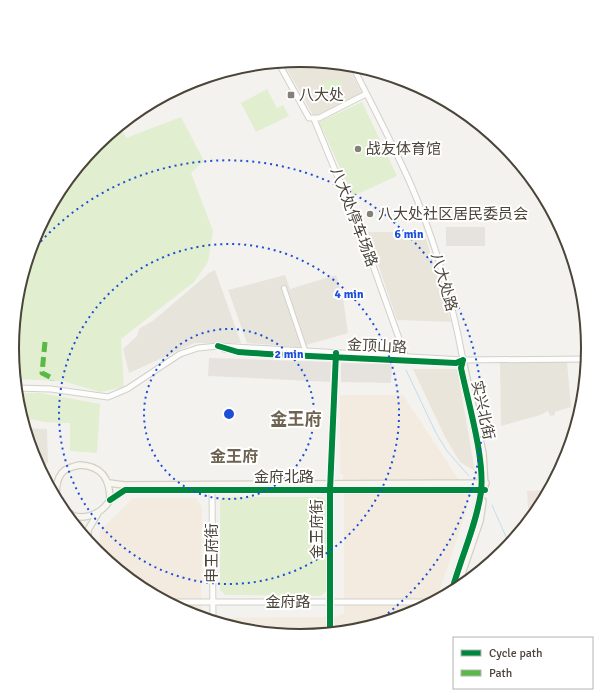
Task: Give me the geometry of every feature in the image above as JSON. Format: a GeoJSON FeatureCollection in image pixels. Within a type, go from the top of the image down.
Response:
{"type":"FeatureCollection","features":[{"type":"Feature","properties":{"kind":"main road","name":"实兴北街"},"geometry":{"type":"LineString","coordinates":[[459,581],[480,521],[483,490],[479,453],[461,368],[463,360]]}},
{"type":"Feature","properties":{"kind":"main road"},"geometry":{"type":"LineString","coordinates":[[56,487],[65,470],[80,465],[87,465],[98,469],[109,483],[110,500],[98,513],[88,530],[88,533]]}},
{"type":"Feature","properties":{"kind":"main road","name":"金府北路"},"geometry":{"type":"LineString","coordinates":[[109,483],[124,485],[212,487],[330,487],[483,490]]}},
{"type":"Feature","properties":{"kind":"main road","name":"金府北路"},"geometry":{"type":"LineString","coordinates":[[330,487],[483,483]]}},
{"type":"Feature","properties":{"kind":"main road","name":"金府北路"},"geometry":{"type":"LineString","coordinates":[[110,500],[125,490],[212,487]]}},
{"type":"Feature","properties":{"kind":"main road","name":"实兴北街"},"geometry":{"type":"LineString","coordinates":[[454,585],[476,520],[483,490]]}},
{"type":"Feature","properties":{"kind":"main road"},"geometry":{"type":"LineString","coordinates":[[73,514],[89,517],[98,513]]}},
{"type":"Feature","properties":{"kind":"street","name":"八大处停车场路"},"geometry":{"type":"LineString","coordinates":[[281,68],[305,115],[314,119],[346,196],[407,358]]}},
{"type":"Feature","properties":{"kind":"street","name":"八大处路"},"geometry":{"type":"LineString","coordinates":[[355,72],[404,169],[434,245],[454,318],[463,360]]}},
{"type":"Feature","properties":{"kind":"street"},"geometry":{"type":"LineString","coordinates":[[314,119],[366,94]]}},
{"type":"Feature","properties":{"kind":"street"},"geometry":{"type":"LineString","coordinates":[[284,288],[306,353]]}},
{"type":"Feature","properties":{"kind":"street","name":"金顶山路"},"geometry":{"type":"LineString","coordinates":[[22,388],[51,389],[108,397],[126,389],[180,354],[198,348],[218,346],[336,355],[463,360]]}},
{"type":"Feature","properties":{"kind":"street","name":"金王府街"},"geometry":{"type":"LineString","coordinates":[[330,628],[330,487],[336,355]]}},
{"type":"Feature","properties":{"kind":"street"},"geometry":{"type":"LineString","coordinates":[[463,360],[581,359]]}},
{"type":"Feature","properties":{"kind":"street","name":"申王府街"},"geometry":{"type":"LineString","coordinates":[[212,487],[213,616]]}},
{"type":"Feature","properties":{"kind":"street","name":"金府路"},"geometry":{"type":"LineString","coordinates":[[178,602],[423,602]]}},
{"type":"Feature","properties":{"kind":"shaded area"},"geometry":{"type":"Polygon","coordinates":[[[286,68],[319,68],[350,71],[362,93],[314,117],[286,68]]]}},
{"type":"Feature","properties":{"kind":"shaded area"},"geometry":{"type":"Polygon","coordinates":[[[446,227],[485,227],[485,246],[446,246],[446,227]]]}},
{"type":"Feature","properties":{"kind":"shaded area"},"geometry":{"type":"Polygon","coordinates":[[[367,232],[424,232],[451,322],[397,320],[367,232]]]}},
{"type":"Feature","properties":{"kind":"shaded area"},"geometry":{"type":"Polygon","coordinates":[[[215,270],[241,343],[195,343],[129,373],[123,349],[137,336],[139,329],[154,320],[209,273],[215,270]]]}},
{"type":"Feature","properties":{"kind":"shaded area"},"geometry":{"type":"Polygon","coordinates":[[[285,275],[290,289],[336,275],[343,298],[348,333],[299,347],[247,343],[228,290],[285,275]]]}},
{"type":"Feature","properties":{"kind":"shaded area"},"geometry":{"type":"Polygon","coordinates":[[[209,358],[331,362],[330,382],[208,376],[209,358]]]}},
{"type":"Feature","properties":{"kind":"shaded area"},"geometry":{"type":"Polygon","coordinates":[[[567,362],[571,407],[555,412],[555,415],[550,416],[548,411],[540,415],[501,426],[500,363],[567,362]]]}},
{"type":"Feature","properties":{"kind":"shaded area"},"geometry":{"type":"Polygon","coordinates":[[[341,363],[392,364],[391,383],[341,382],[341,363]]]}},
{"type":"Feature","properties":{"kind":"shaded area"},"geometry":{"type":"Polygon","coordinates":[[[413,369],[457,369],[475,471],[460,462],[445,437],[413,369]]]}},
{"type":"Feature","properties":{"kind":"shaded area"},"geometry":{"type":"Polygon","coordinates":[[[340,395],[403,395],[469,495],[466,512],[439,593],[408,609],[391,615],[355,625],[337,628],[300,630],[264,628],[220,618],[337,617],[344,613],[344,507],[343,474],[340,474],[340,395]]]}},
{"type":"Feature","properties":{"kind":"shaded area"},"geometry":{"type":"Polygon","coordinates":[[[31,428],[47,429],[48,462],[45,466],[31,428]]]}},
{"type":"Feature","properties":{"kind":"shaded area"},"geometry":{"type":"Polygon","coordinates":[[[543,490],[528,514],[527,491],[543,490]]]}},
{"type":"Feature","properties":{"kind":"shaded area"},"geometry":{"type":"Polygon","coordinates":[[[133,498],[196,498],[202,507],[201,612],[176,601],[144,583],[99,546],[100,531],[133,498]]]}},
{"type":"Feature","properties":{"kind":"green space"},"geometry":{"type":"Polygon","coordinates":[[[340,78],[342,92],[322,96],[319,83],[340,78]]]}},
{"type":"Feature","properties":{"kind":"green space"},"geometry":{"type":"Polygon","coordinates":[[[267,89],[277,108],[283,105],[289,116],[256,132],[241,103],[267,89]]]}},
{"type":"Feature","properties":{"kind":"green space","name":"战友体育馆"},"geometry":{"type":"Polygon","coordinates":[[[362,102],[397,176],[353,196],[319,122],[362,102]]]}},
{"type":"Feature","properties":{"kind":"green space"},"geometry":{"type":"Polygon","coordinates":[[[181,117],[204,161],[191,173],[213,231],[208,262],[194,282],[121,339],[124,387],[100,392],[63,381],[21,379],[19,348],[21,312],[24,294],[40,241],[66,192],[77,177],[101,149],[123,131],[126,138],[181,117]]]}},
{"type":"Feature","properties":{"kind":"green space"},"geometry":{"type":"Polygon","coordinates":[[[22,393],[40,393],[100,404],[97,453],[70,451],[70,423],[44,422],[28,419],[22,393]]]}},
{"type":"Feature","properties":{"kind":"green space"},"geometry":{"type":"Polygon","coordinates":[[[223,497],[322,497],[326,500],[327,591],[320,596],[225,595],[220,590],[220,500],[223,497]]]}},
{"type":"Feature","properties":{"kind":"waterway"},"geometry":{"type":"LineString","coordinates":[[406,370],[436,433],[447,451],[469,476]]}},
{"type":"Feature","properties":{"kind":"waterway"},"geometry":{"type":"LineString","coordinates":[[492,505],[507,540]]}},
{"type":"Feature","properties":{"kind":"marked path"},"geometry":{"type":"LineString","coordinates":[[45,342],[42,373],[52,378],[52,381]]}},
{"type":"Feature","properties":{"kind":"cycle path"},"geometry":{"type":"LineString","coordinates":[[218,346],[238,352],[267,354],[456,363],[463,360]]}},
{"type":"Feature","properties":{"kind":"cycle path"},"geometry":{"type":"LineString","coordinates":[[330,628],[330,490],[336,353]]}},
{"type":"Feature","properties":{"kind":"cycle path"},"geometry":{"type":"LineString","coordinates":[[454,585],[479,505],[482,479],[481,463],[475,430],[461,368],[463,360]]}},
{"type":"Feature","properties":{"kind":"cycle path"},"geometry":{"type":"LineString","coordinates":[[110,500],[125,490],[485,490]]}},
{"type":"Feature","properties":{"kind":"place","name":"八大处"},"geometry":{"type":"Point","coordinates":[291,95]}},
{"type":"Feature","properties":{"kind":"place","name":"战友体育馆"},"geometry":{"type":"Point","coordinates":[358,149]}},
{"type":"Feature","properties":{"kind":"place","name":"八大处社区居民委员会"},"geometry":{"type":"Point","coordinates":[370,214]}},
{"type":"Feature","properties":{"kind":"district","name":"金王府"},"geometry":{"type":"Point","coordinates":[296,419]}},
{"type":"Feature","properties":{"kind":"district","name":"金王府"},"geometry":{"type":"Point","coordinates":[234,457]}}]}
